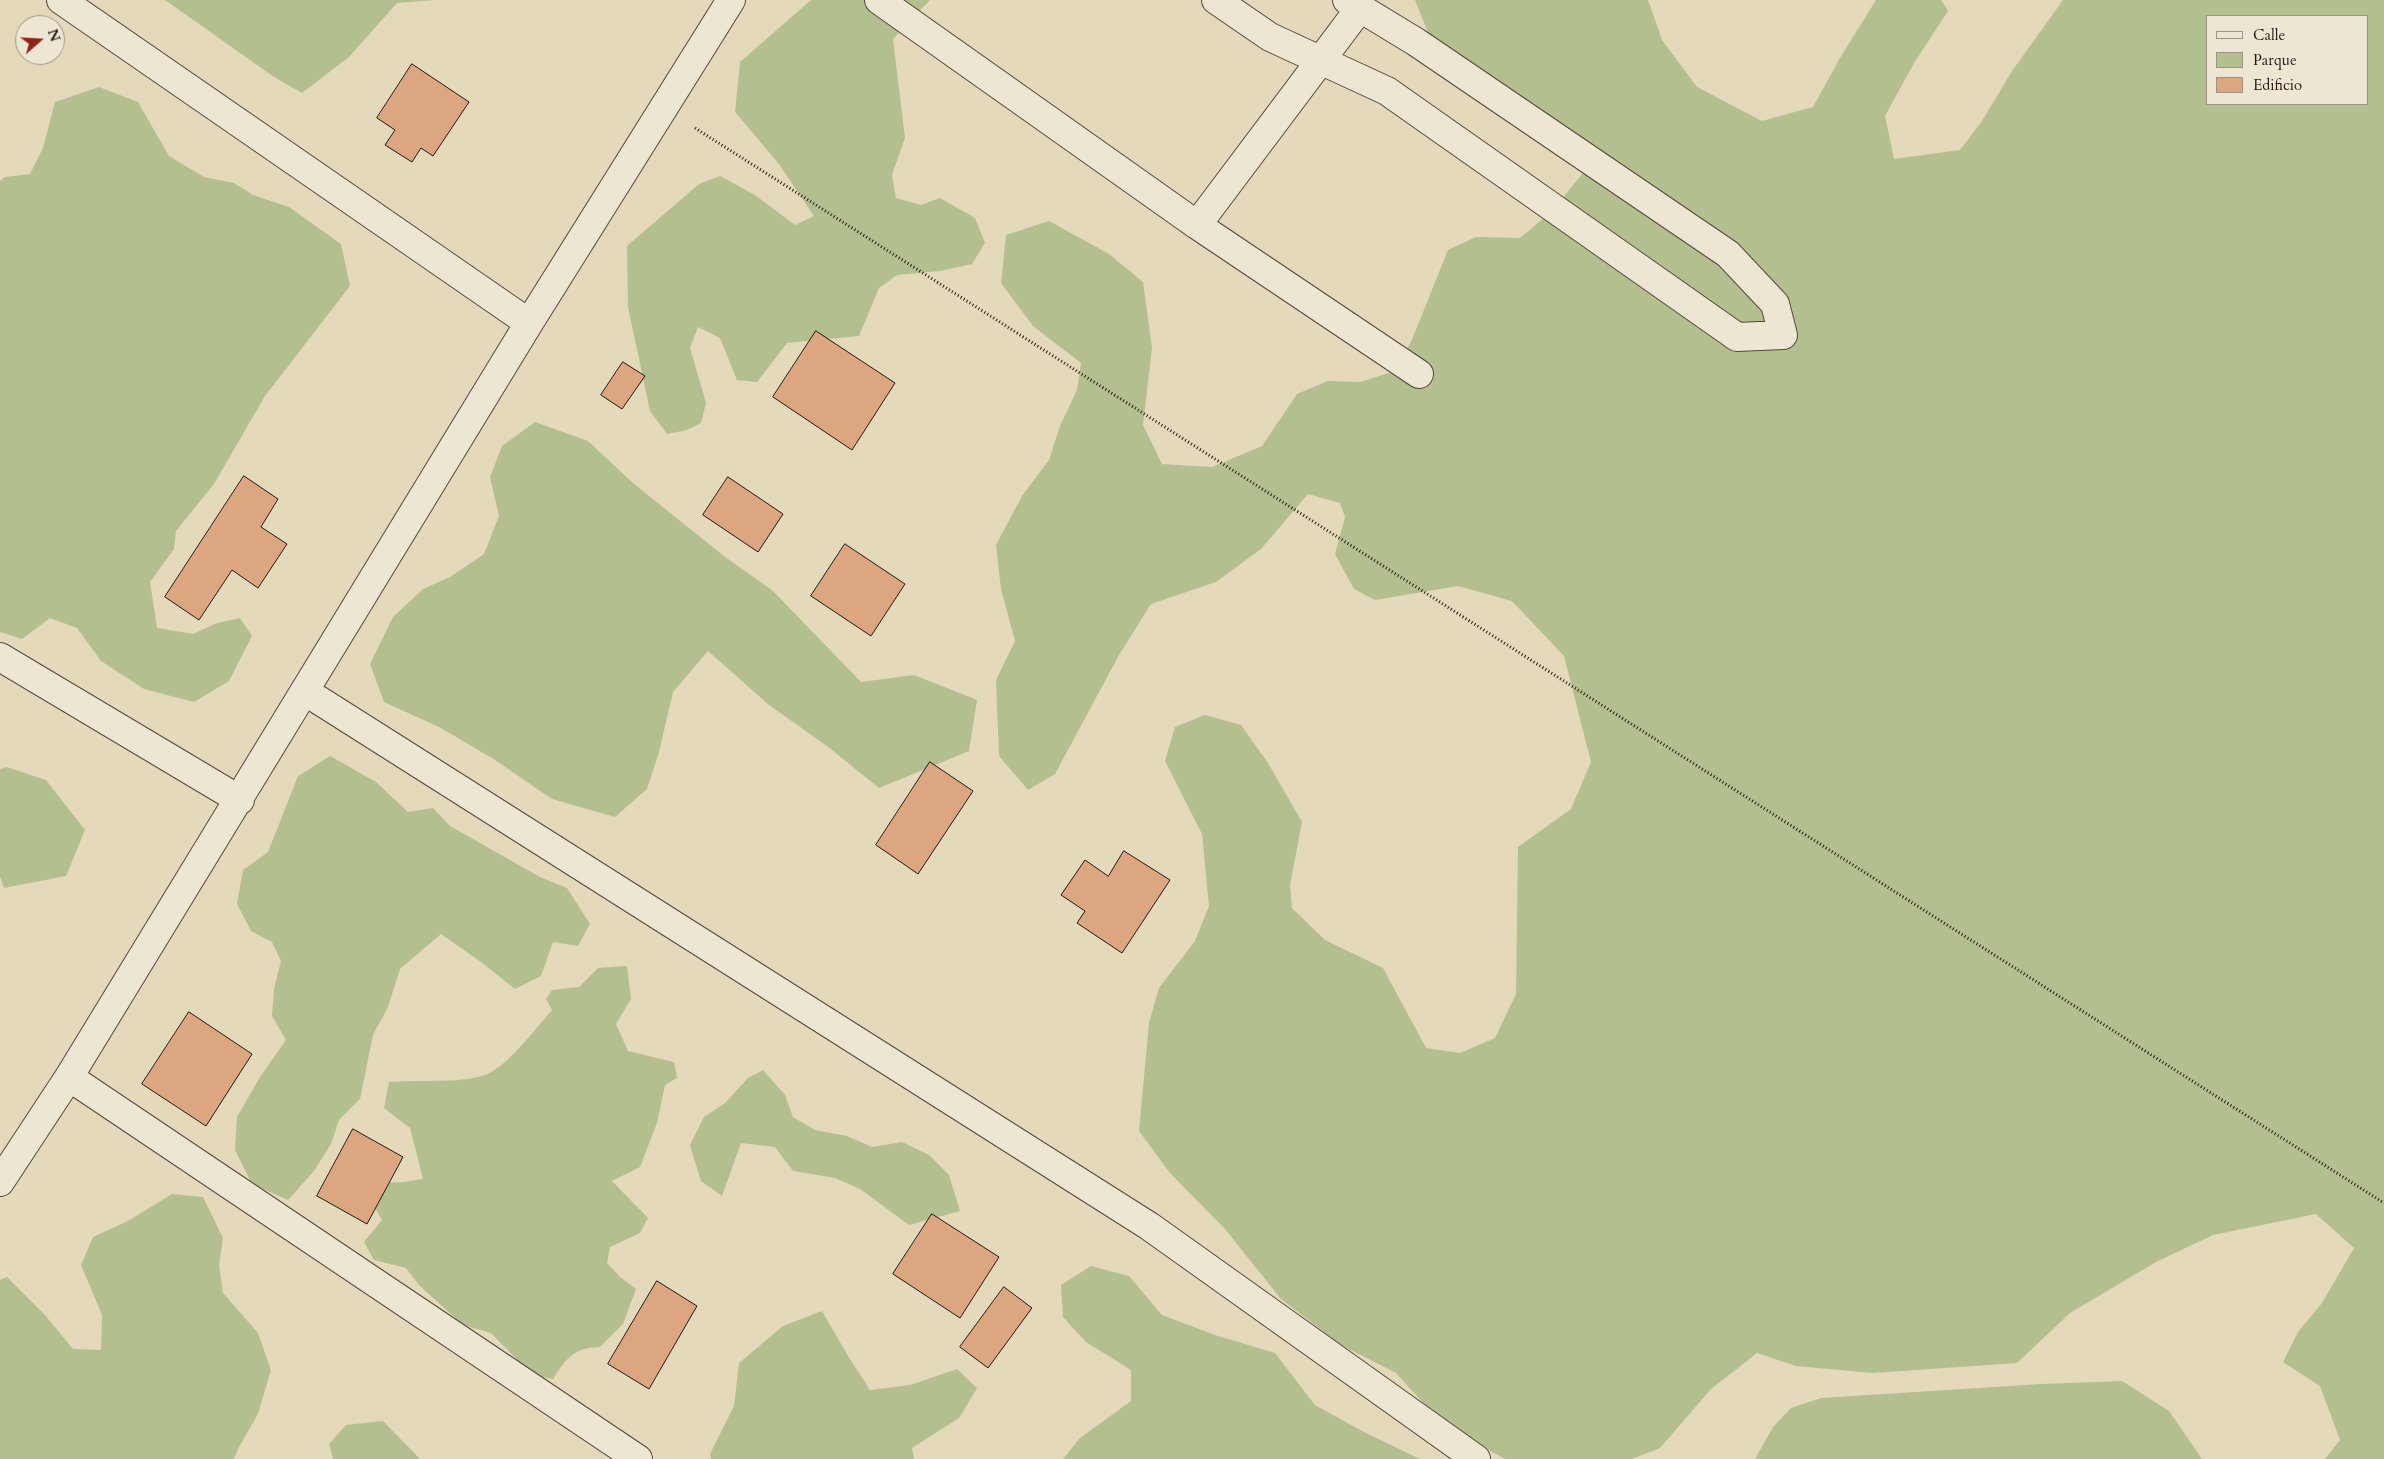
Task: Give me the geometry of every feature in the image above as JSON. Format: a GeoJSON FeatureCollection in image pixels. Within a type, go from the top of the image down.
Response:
{"type":"FeatureCollection","features":[{"type":"Feature","properties":{"kind":"street"},"geometry":{"type":"LineString","coordinates":[[61,0],[529,323]]}},
{"type":"Feature","properties":{"kind":"street"},"geometry":{"type":"LineString","coordinates":[[0,1182],[70,1077],[529,323],[731,0]]}},
{"type":"Feature","properties":{"kind":"street"},"geometry":{"type":"LineString","coordinates":[[878,0],[1197,225],[1419,374]]}},
{"type":"Feature","properties":{"kind":"street"},"geometry":{"type":"LineString","coordinates":[[1197,225],[1320,61],[1353,4],[1416,42],[1728,254],[1775,304],[1783,335],[1737,336],[1387,91],[1320,61],[1270,37],[1216,0]]}},
{"type":"Feature","properties":{"kind":"street"},"geometry":{"type":"LineString","coordinates":[[0,657],[240,800]]}},
{"type":"Feature","properties":{"kind":"street"},"geometry":{"type":"LineString","coordinates":[[306,692],[1149,1226],[1476,1459]]}},
{"type":"Feature","properties":{"kind":"street"},"geometry":{"type":"LineString","coordinates":[[70,1077],[638,1459]]}},
{"type":"Feature","properties":{"kind":"path"},"geometry":{"type":"LineString","coordinates":[[664,108],[2384,1203]]}},
{"type":"Feature","properties":{"kind":"green space"},"geometry":{"type":"Polygon","coordinates":[[[165,0],[435,0],[397,3],[349,57],[302,93],[274,77],[165,0]]]}},
{"type":"Feature","properties":{"kind":"green space"},"geometry":{"type":"Polygon","coordinates":[[[811,0],[930,0],[893,39],[905,138],[892,175],[896,198],[921,205],[940,198],[975,218],[985,243],[972,264],[940,271],[897,275],[879,288],[859,336],[787,343],[757,382],[737,380],[720,338],[698,327],[690,348],[706,403],[701,423],[687,430],[667,434],[650,411],[628,307],[627,246],[699,184],[720,176],[755,195],[795,225],[814,216],[779,164],[735,112],[740,62],[811,0]]]}},
{"type":"Feature","properties":{"kind":"green space"},"geometry":{"type":"Polygon","coordinates":[[[1415,0],[1648,0],[1662,40],[1697,87],[1762,121],[1813,107],[1840,58],[1876,0],[1941,0],[1948,11],[1914,63],[1885,116],[1894,159],[1960,150],[1982,121],[2012,71],[2063,0],[2384,0],[2384,1459],[2325,1459],[2340,1440],[2320,1386],[2283,1362],[2298,1332],[2322,1303],[2354,1248],[2316,1214],[2213,1235],[2156,1262],[2070,1313],[2017,1363],[1873,1373],[1796,1366],[1757,1353],[1711,1389],[1660,1448],[1632,1459],[1505,1459],[1444,1426],[1396,1373],[1341,1345],[1281,1299],[1225,1229],[1170,1173],[1139,1131],[1149,1023],[1159,988],[1195,941],[1209,906],[1202,834],[1165,761],[1175,727],[1205,715],[1241,725],[1268,763],[1302,822],[1290,885],[1292,908],[1325,940],[1383,968],[1426,1048],[1460,1053],[1495,1038],[1516,994],[1518,847],[1571,809],[1591,762],[1564,656],[1512,601],[1458,586],[1375,600],[1354,589],[1335,554],[1345,517],[1340,503],[1308,494],[1261,549],[1216,582],[1151,604],[1119,655],[1055,774],[1028,790],[999,756],[996,680],[1015,641],[1001,589],[996,545],[1022,496],[1049,460],[1060,426],[1077,390],[1081,363],[1033,326],[1001,283],[1006,235],[1049,221],[1109,254],[1143,282],[1152,348],[1143,425],[1162,464],[1212,467],[1262,446],[1297,394],[1328,381],[1361,382],[1394,371],[1411,342],[1448,250],[1476,237],[1520,238],[1552,211],[1587,168],[1431,40],[1415,0]]]}},
{"type":"Feature","properties":{"kind":"green space"},"geometry":{"type":"Polygon","coordinates":[[[99,87],[138,102],[169,156],[204,177],[234,183],[253,195],[289,207],[341,244],[350,286],[265,396],[214,484],[176,531],[174,549],[150,582],[157,628],[193,634],[217,623],[240,618],[252,636],[229,681],[194,702],[144,689],[101,661],[77,628],[50,618],[22,639],[0,632],[0,181],[5,177],[30,174],[43,148],[55,102],[99,87]]]}},
{"type":"Feature","properties":{"kind":"green space"},"geometry":{"type":"Polygon","coordinates":[[[535,422],[588,441],[633,483],[724,556],[773,591],[861,682],[914,675],[977,700],[969,751],[879,788],[827,746],[769,705],[708,651],[673,692],[659,752],[647,789],[615,817],[552,799],[495,760],[441,728],[384,702],[370,664],[393,617],[423,589],[450,577],[484,554],[499,516],[490,477],[502,446],[535,422]]]}},
{"type":"Feature","properties":{"kind":"green space"},"geometry":{"type":"Polygon","coordinates":[[[330,756],[376,782],[408,812],[433,808],[450,826],[540,877],[567,888],[590,924],[578,946],[553,942],[541,976],[515,989],[441,934],[400,969],[388,1007],[373,1035],[360,1099],[339,1120],[331,1144],[314,1171],[288,1200],[252,1184],[235,1150],[237,1117],[260,1077],[286,1040],[272,1016],[274,989],[281,961],[272,942],[251,931],[237,904],[243,870],[268,852],[298,776],[330,756]]]}},
{"type":"Feature","properties":{"kind":"green space"},"geometry":{"type":"Polygon","coordinates":[[[7,767],[46,780],[85,830],[66,876],[4,888],[0,877],[0,769],[7,767]]]}},
{"type":"Feature","properties":{"kind":"green space"},"geometry":{"type":"Polygon","coordinates":[[[627,966],[631,999],[616,1024],[628,1051],[674,1062],[677,1078],[665,1085],[657,1123],[640,1167],[612,1181],[648,1218],[640,1233],[610,1247],[607,1263],[620,1277],[636,1289],[623,1324],[600,1347],[577,1352],[567,1360],[553,1379],[532,1375],[491,1333],[463,1325],[419,1285],[406,1268],[374,1260],[364,1242],[382,1220],[369,1197],[378,1183],[423,1179],[410,1128],[384,1108],[389,1082],[459,1080],[482,1076],[491,1072],[520,1048],[552,1010],[546,999],[552,990],[579,987],[598,968],[627,966]]]}},
{"type":"Feature","properties":{"kind":"green space"},"geometry":{"type":"Polygon","coordinates":[[[763,1070],[785,1095],[793,1117],[815,1130],[847,1136],[872,1147],[902,1142],[929,1155],[949,1175],[960,1211],[909,1225],[860,1189],[835,1178],[793,1171],[775,1147],[741,1143],[722,1196],[701,1181],[690,1145],[704,1117],[725,1103],[748,1078],[763,1070]]]}},
{"type":"Feature","properties":{"kind":"green space"},"geometry":{"type":"Polygon","coordinates":[[[172,1194],[203,1197],[223,1238],[219,1265],[223,1293],[258,1333],[271,1370],[258,1414],[234,1459],[0,1459],[0,1280],[7,1277],[45,1315],[73,1349],[101,1350],[102,1315],[81,1265],[93,1237],[128,1221],[172,1194]]]}},
{"type":"Feature","properties":{"kind":"green space"},"geometry":{"type":"Polygon","coordinates":[[[1091,1266],[1129,1276],[1162,1315],[1215,1335],[1275,1353],[1315,1405],[1364,1432],[1420,1459],[1063,1459],[1080,1438],[1131,1401],[1131,1370],[1086,1342],[1063,1317],[1061,1285],[1091,1266]]]}},
{"type":"Feature","properties":{"kind":"green space"},"geometry":{"type":"Polygon","coordinates":[[[822,1311],[870,1390],[910,1385],[957,1369],[977,1388],[959,1418],[912,1448],[914,1459],[711,1459],[710,1454],[734,1406],[739,1363],[783,1326],[822,1311]]]}},
{"type":"Feature","properties":{"kind":"green space"},"geometry":{"type":"Polygon","coordinates":[[[2122,1381],[2169,1411],[2202,1459],[1755,1459],[1773,1427],[1791,1408],[1821,1398],[2041,1384],[2122,1381]]]}},
{"type":"Feature","properties":{"kind":"green space"},"geometry":{"type":"Polygon","coordinates":[[[383,1421],[420,1459],[333,1459],[329,1444],[346,1425],[383,1421]]]}},
{"type":"Feature","properties":{"kind":"building"},"geometry":{"type":"Polygon","coordinates":[[[412,64],[469,102],[433,156],[421,148],[412,162],[385,145],[395,130],[377,118],[412,64]]]}},
{"type":"Feature","properties":{"kind":"building"},"geometry":{"type":"Polygon","coordinates":[[[816,331],[895,383],[852,450],[773,397],[816,331]]]}},
{"type":"Feature","properties":{"kind":"building"},"geometry":{"type":"Polygon","coordinates":[[[623,362],[645,376],[622,409],[601,395],[623,362]]]}},
{"type":"Feature","properties":{"kind":"building"},"geometry":{"type":"Polygon","coordinates":[[[244,476],[278,499],[261,527],[287,544],[258,588],[232,570],[199,620],[165,597],[244,476]]]}},
{"type":"Feature","properties":{"kind":"building"},"geometry":{"type":"Polygon","coordinates":[[[728,477],[783,514],[758,552],[703,515],[728,477]]]}},
{"type":"Feature","properties":{"kind":"building"},"geometry":{"type":"Polygon","coordinates":[[[845,544],[905,584],[871,636],[811,596],[845,544]]]}},
{"type":"Feature","properties":{"kind":"building"},"geometry":{"type":"Polygon","coordinates":[[[930,762],[973,791],[918,874],[876,845],[930,762]]]}},
{"type":"Feature","properties":{"kind":"building"},"geometry":{"type":"Polygon","coordinates":[[[1124,851],[1170,880],[1122,953],[1077,923],[1085,911],[1061,895],[1085,860],[1108,876],[1124,851]]]}},
{"type":"Feature","properties":{"kind":"building"},"geometry":{"type":"Polygon","coordinates":[[[189,1012],[252,1054],[206,1126],[142,1084],[189,1012]]]}},
{"type":"Feature","properties":{"kind":"building"},"geometry":{"type":"Polygon","coordinates":[[[353,1129],[403,1157],[367,1224],[317,1196],[353,1129]]]}},
{"type":"Feature","properties":{"kind":"building"},"geometry":{"type":"Polygon","coordinates":[[[932,1214],[999,1257],[960,1318],[893,1274],[932,1214]]]}},
{"type":"Feature","properties":{"kind":"building"},"geometry":{"type":"Polygon","coordinates":[[[657,1281],[697,1306],[649,1389],[608,1364],[657,1281]]]}},
{"type":"Feature","properties":{"kind":"building"},"geometry":{"type":"Polygon","coordinates":[[[1004,1287],[1032,1308],[988,1368],[960,1347],[1004,1287]]]}}]}
